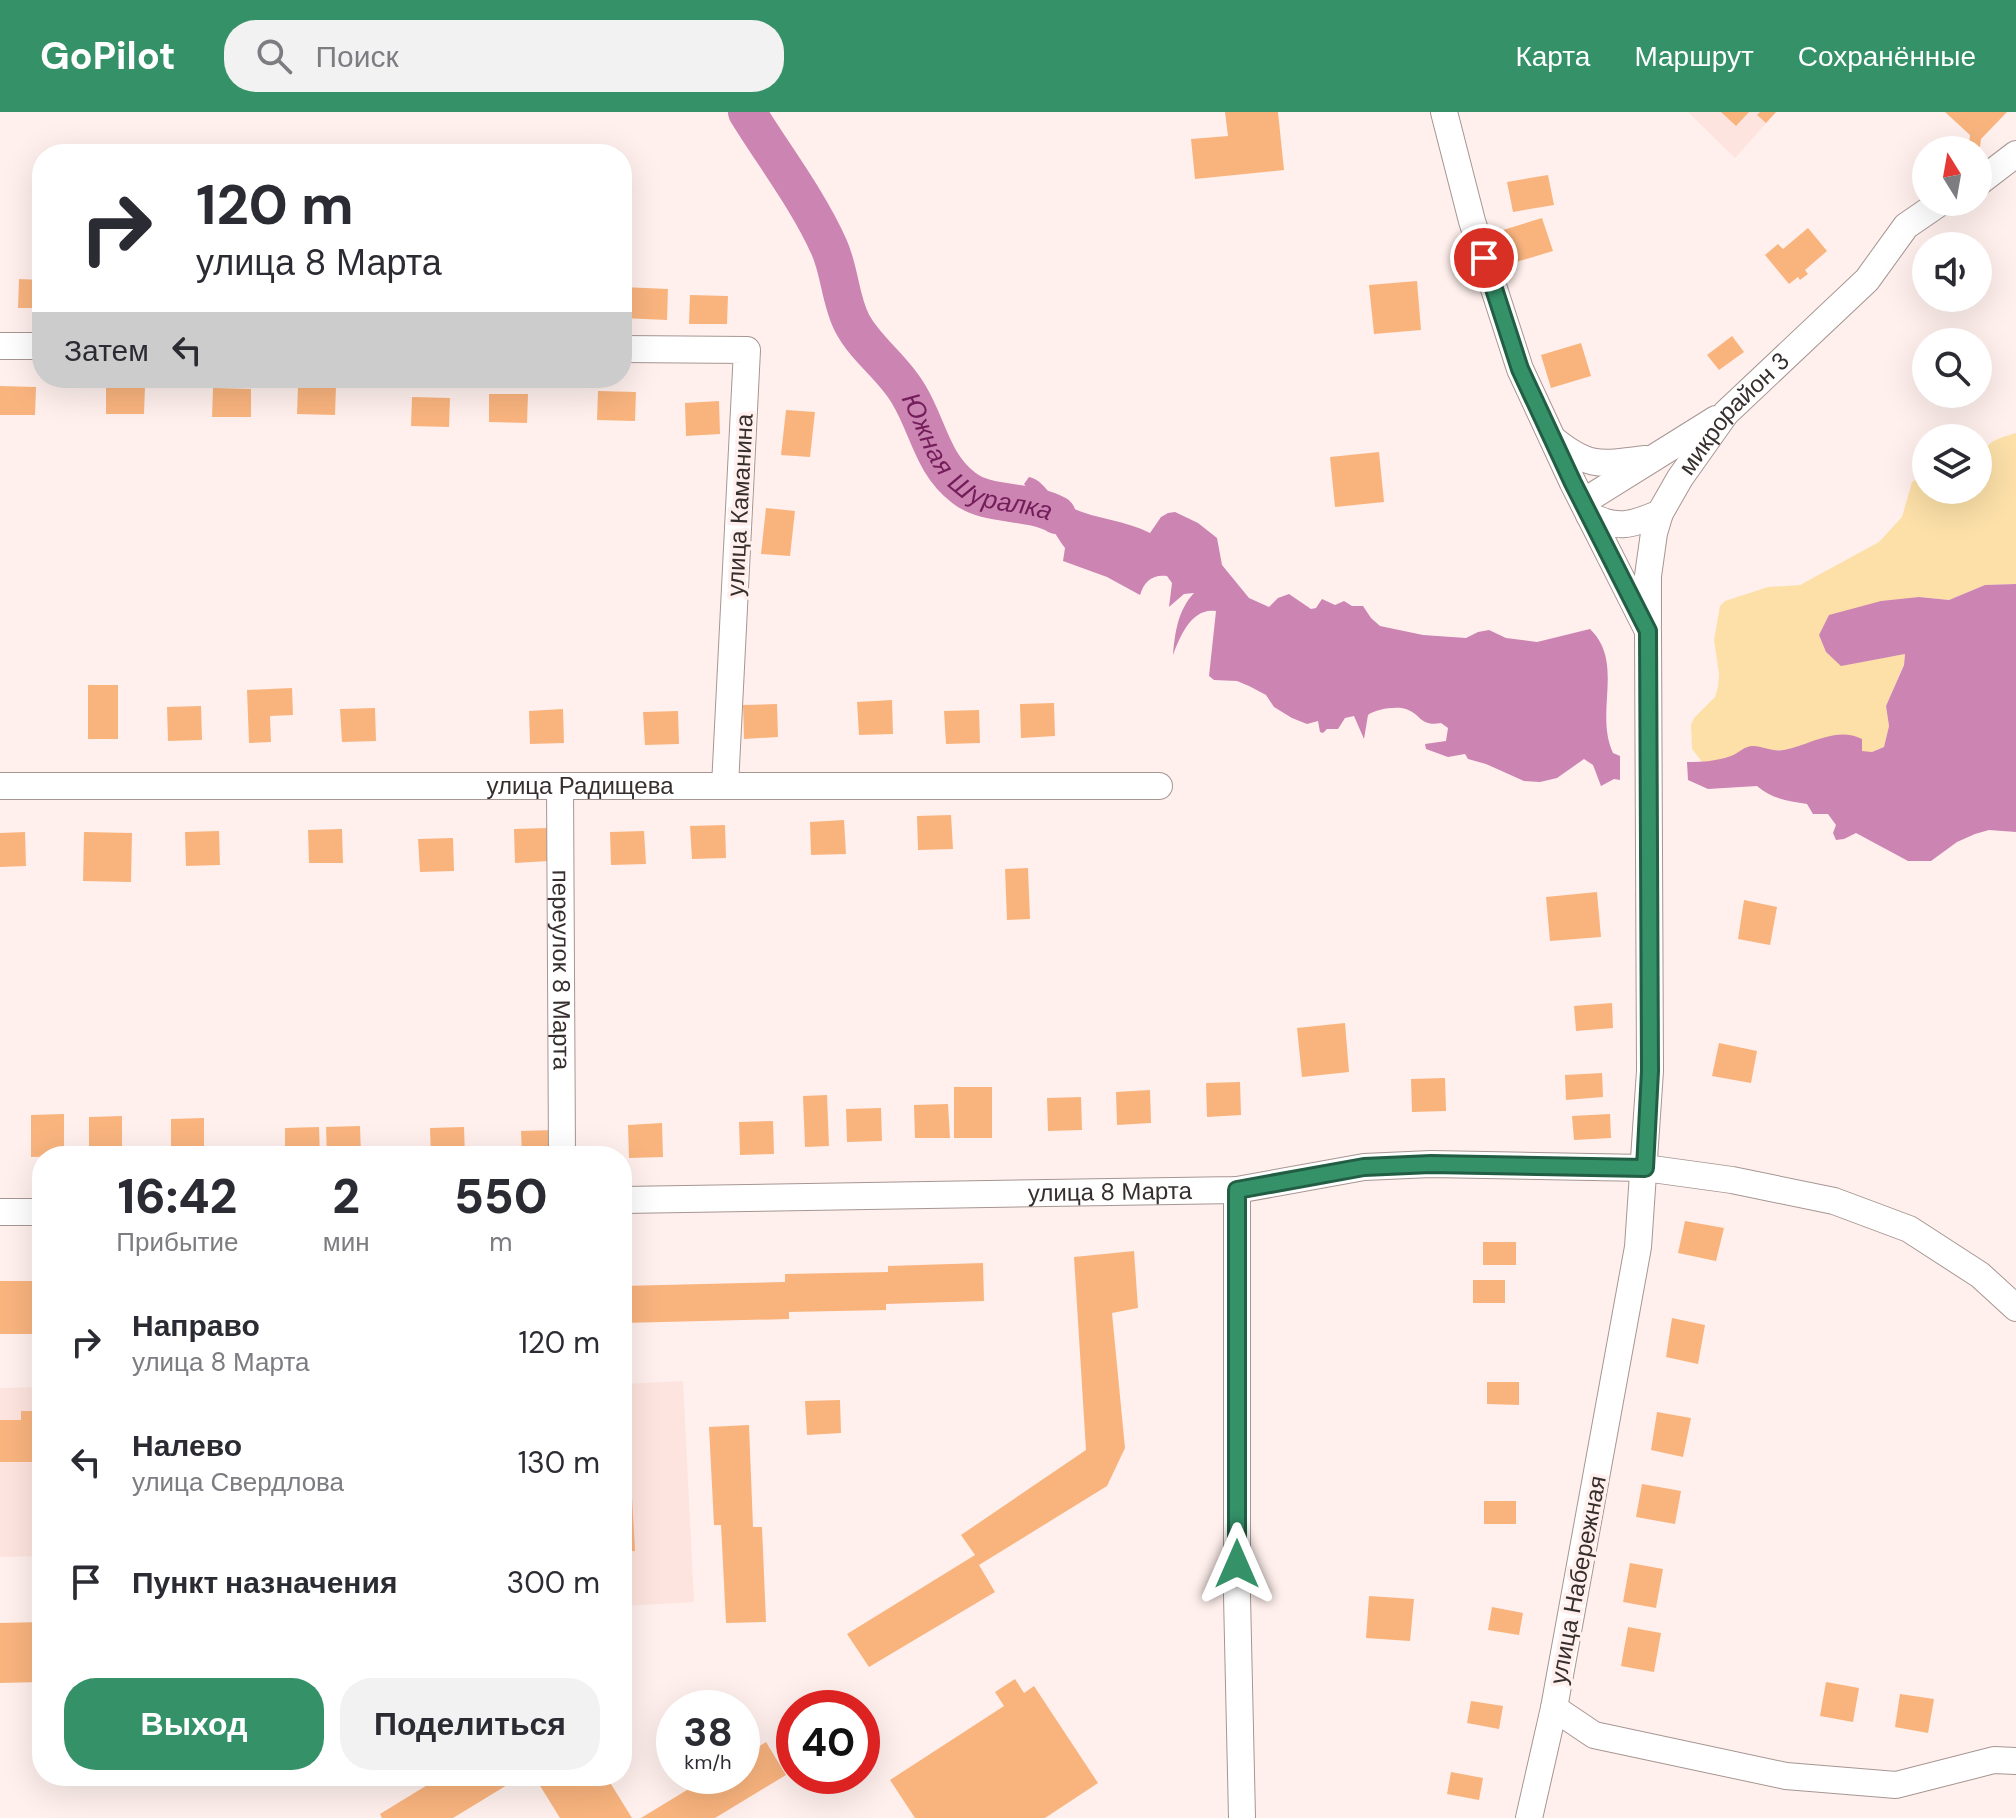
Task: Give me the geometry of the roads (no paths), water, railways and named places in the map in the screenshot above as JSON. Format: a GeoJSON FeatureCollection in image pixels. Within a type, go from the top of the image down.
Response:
{"type":"FeatureCollection","features":[{"type":"Feature","properties":{"kind":"street"},"geometry":{"type":"LineString","coordinates":[[1444,112],[1472,221],[1520,369],[1648,631]]}},
{"type":"Feature","properties":{"kind":"street"},"geometry":{"type":"LineString","coordinates":[[1992,172],[2016,154]]}},
{"type":"Feature","properties":{"kind":"street","name":"микрорайон 3"},"geometry":{"type":"LineString","coordinates":[[1648,631],[1648,576],[1654,533],[1670,493],[1726,413],[1867,280],[1899,234],[1918,216]]}},
{"type":"Feature","properties":{"kind":"street"},"geometry":{"type":"LineString","coordinates":[[0,346],[32,346]]}},
{"type":"Feature","properties":{"kind":"street","name":"улица Каманина"},"geometry":{"type":"LineString","coordinates":[[632,349],[747,350],[725,786]]}},
{"type":"Feature","properties":{"kind":"street"},"geometry":{"type":"LineString","coordinates":[[1586,509],[1654,459],[1726,413]]}},
{"type":"Feature","properties":{"kind":"street"},"geometry":{"type":"LineString","coordinates":[[1551,437],[1574,456],[1601,464],[1654,459]]}},
{"type":"Feature","properties":{"kind":"street"},"geometry":{"type":"LineString","coordinates":[[1586,509],[1605,524],[1633,525],[1660,513]]}},
{"type":"Feature","properties":{"kind":"street","name":"улица Набережная"},"geometry":{"type":"LineString","coordinates":[[1648,631],[1650,1071],[1645,1168],[1638,1247],[1554,1708],[1594,1735],[1786,1776],[1896,1785],[1994,1760],[2016,1761]]}},
{"type":"Feature","properties":{"kind":"street","name":"улица Радищева"},"geometry":{"type":"LineString","coordinates":[[0,786],[1159,786]]}},
{"type":"Feature","properties":{"kind":"street","name":"переулок 8 Марта"},"geometry":{"type":"LineString","coordinates":[[560,786],[562,1146]]}},
{"type":"Feature","properties":{"kind":"street","name":"улица 8 Марта"},"geometry":{"type":"LineString","coordinates":[[632,1200],[1237,1190],[1364,1167],[1431,1164],[1645,1168],[1732,1180],[1834,1201],[1909,1229],[1980,1275],[2016,1308]]}},
{"type":"Feature","properties":{"kind":"street"},"geometry":{"type":"LineString","coordinates":[[1237,1190],[1237,1596],[1242,1818]]}},
{"type":"Feature","properties":{"kind":"street"},"geometry":{"type":"LineString","coordinates":[[0,1212],[32,1212]]}},
{"type":"Feature","properties":{"kind":"street"},"geometry":{"type":"LineString","coordinates":[[1529,1818],[1554,1708]]}},
{"type":"Feature","properties":{"kind":"waterway","name":"Южная Шуралка"},"geometry":{"type":"LineString","coordinates":[[747,112],[821,230],[833,256],[852,323],[903,385],[945,468],[974,494],[1057,515]]}}]}
